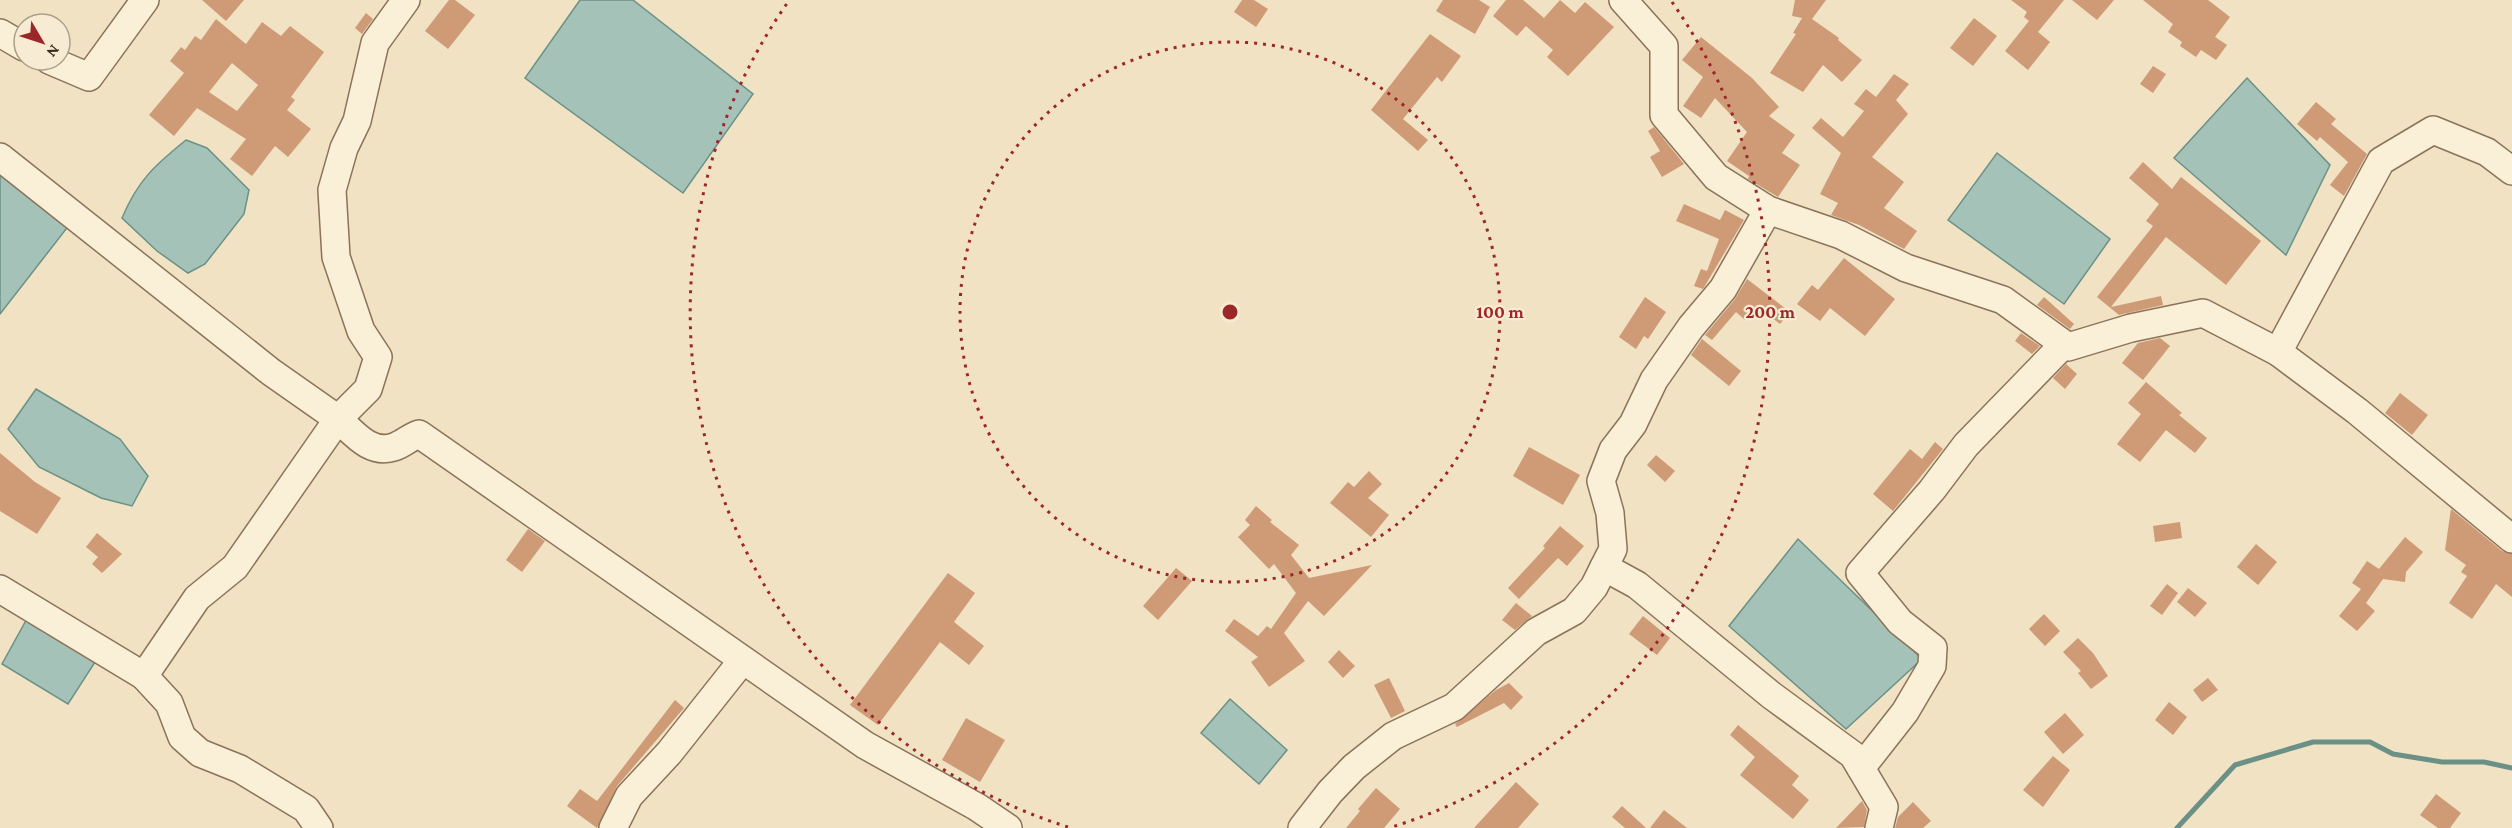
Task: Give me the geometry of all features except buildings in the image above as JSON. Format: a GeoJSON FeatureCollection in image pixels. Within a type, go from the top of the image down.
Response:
{"type":"FeatureCollection","features":[{"type":"Feature","properties":{"kind":"street"},"geometry":{"type":"LineString","coordinates":[[72,70],[89,77],[145,0]]}},
{"type":"Feature","properties":{"kind":"street"},"geometry":{"type":"LineString","coordinates":[[144,676],[197,598],[235,567],[338,419],[368,389],[378,357],[361,331],[336,257],[332,189],[344,148],[357,121],[375,43],[406,0]]}},
{"type":"Feature","properties":{"kind":"street"},"geometry":{"type":"LineString","coordinates":[[1623,0],[1664,46],[1664,115],[1716,177],[1768,210],[1841,235],[1906,268],[2003,300],[2068,347],[2131,328],[2203,313],[2278,352],[2357,411],[2512,539]]}},
{"type":"Feature","properties":{"kind":"street"},"geometry":{"type":"LineString","coordinates":[[2278,352],[2381,161],[2433,130],[2487,152],[2512,171]]}},
{"type":"Feature","properties":{"kind":"street"},"geometry":{"type":"LineString","coordinates":[[0,157],[271,372],[338,419],[368,445],[376,449],[395,447],[419,434],[865,746],[977,807],[1008,828]]}},
{"type":"Feature","properties":{"kind":"street"},"geometry":{"type":"LineString","coordinates":[[1302,828],[1330,792],[1354,767],[1393,736],[1454,707],[1536,632],[1574,611],[1594,587],[1613,549],[1610,513],[1601,482],[1613,450],[1633,424],[1654,380],[1691,327],[1723,288],[1768,210]]}},
{"type":"Feature","properties":{"kind":"street"},"geometry":{"type":"LineString","coordinates":[[1861,768],[1905,712],[1932,666],[1933,648],[1900,622],[1860,573],[1932,490],[1966,445],[2064,344]]}},
{"type":"Feature","properties":{"kind":"street"},"geometry":{"type":"LineString","coordinates":[[1604,567],[1637,585],[1771,695],[1853,755],[1884,807],[1879,828]]}},
{"type":"Feature","properties":{"kind":"street"},"geometry":{"type":"LineString","coordinates":[[0,589],[144,676],[169,703],[182,737],[200,753],[240,769],[306,809],[319,828]]}},
{"type":"Feature","properties":{"kind":"street"},"geometry":{"type":"LineString","coordinates":[[613,828],[629,796],[684,735],[742,661]]}},
{"type":"Feature","properties":{"kind":"water"},"geometry":{"type":"Polygon","coordinates":[[[580,0],[633,0],[753,94],[683,193],[525,78],[580,0]]]}},
{"type":"Feature","properties":{"kind":"water"},"geometry":{"type":"Polygon","coordinates":[[[2247,78],[2330,165],[2286,255],[2174,158],[2247,78]]]}},
{"type":"Feature","properties":{"kind":"water"},"geometry":{"type":"Polygon","coordinates":[[[186,140],[207,148],[249,190],[244,214],[205,264],[188,273],[157,251],[122,218],[134,193],[148,174],[186,140]]]}},
{"type":"Feature","properties":{"kind":"water"},"geometry":{"type":"Polygon","coordinates":[[[1997,153],[2110,239],[2064,304],[1948,220],[1997,153]]]}},
{"type":"Feature","properties":{"kind":"water"},"geometry":{"type":"Polygon","coordinates":[[[0,170],[70,224],[0,314],[0,170]]]}},
{"type":"Feature","properties":{"kind":"water"},"geometry":{"type":"Polygon","coordinates":[[[36,389],[120,439],[148,476],[132,506],[101,498],[39,467],[8,429],[36,389]]]}},
{"type":"Feature","properties":{"kind":"water"},"geometry":{"type":"Polygon","coordinates":[[[1798,539],[1922,659],[1846,729],[1729,626],[1798,539]]]}},
{"type":"Feature","properties":{"kind":"water"},"geometry":{"type":"Polygon","coordinates":[[[29,615],[97,659],[68,704],[2,664],[29,615]]]}},
{"type":"Feature","properties":{"kind":"water"},"geometry":{"type":"Polygon","coordinates":[[[1230,699],[1287,750],[1259,784],[1201,733],[1230,699]]]}},
{"type":"Feature","properties":{"kind":"waterway"},"geometry":{"type":"LineString","coordinates":[[2177,828],[2235,765],[2313,742],[2370,742],[2393,754],[2442,762],[2484,762],[2512,768]]}}]}
